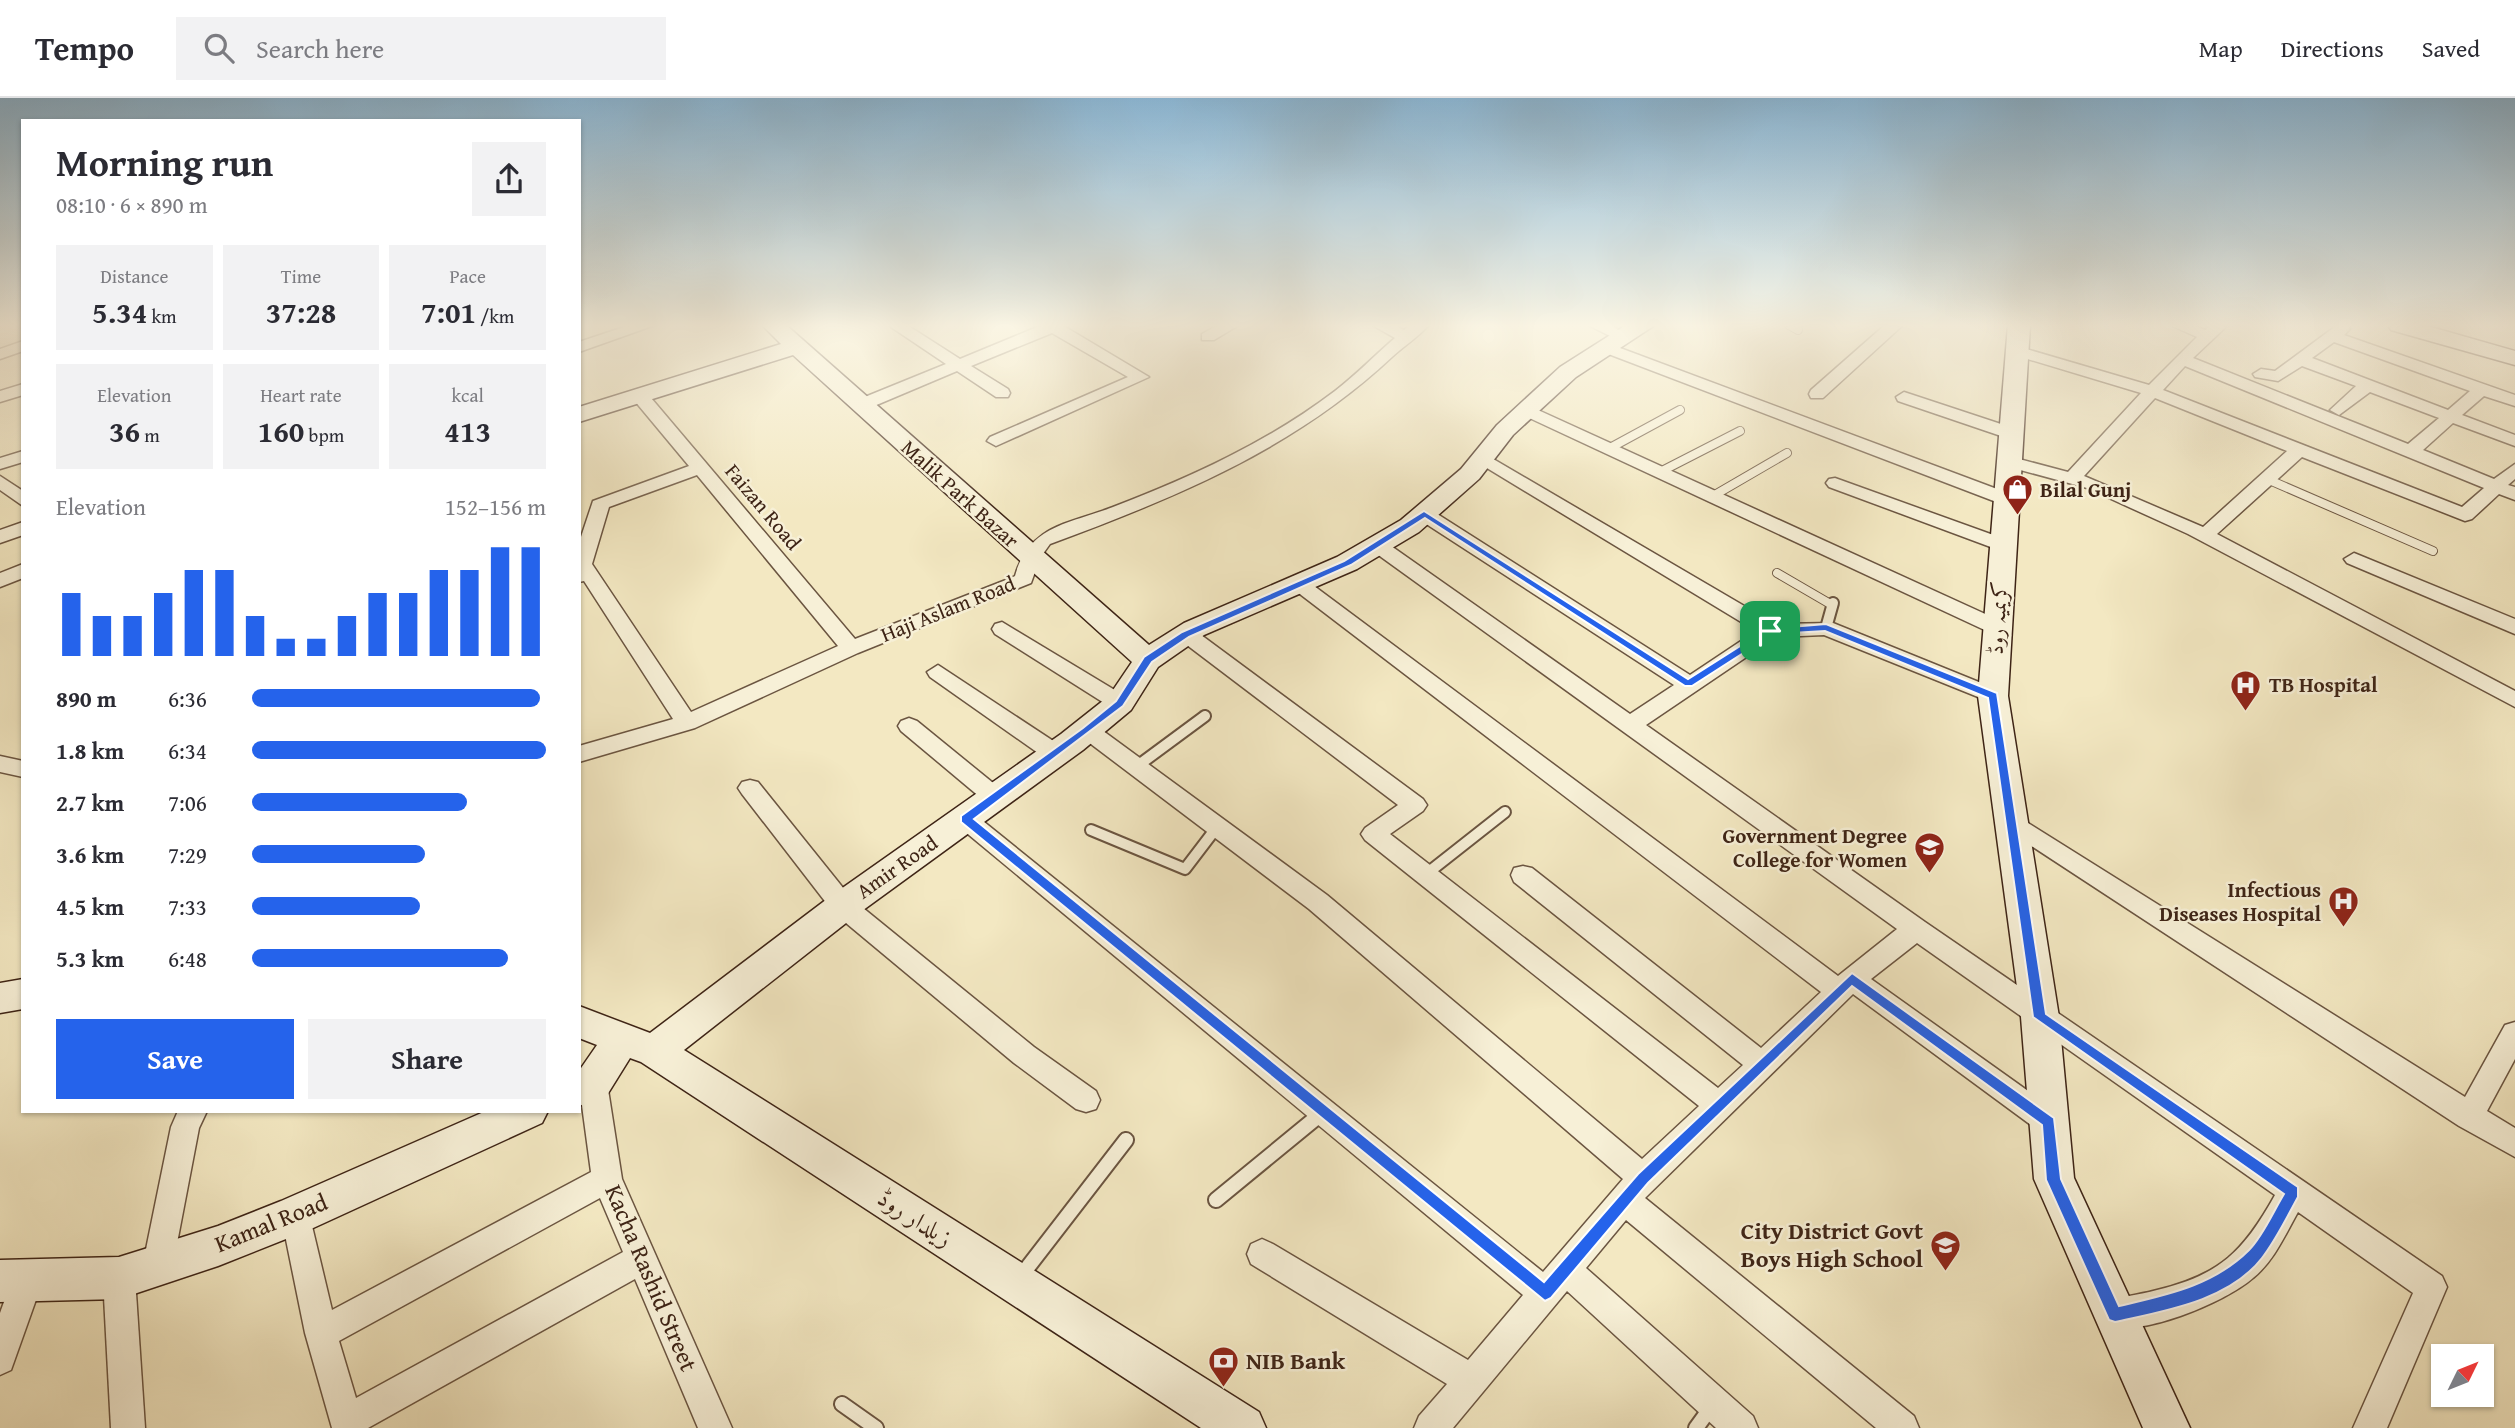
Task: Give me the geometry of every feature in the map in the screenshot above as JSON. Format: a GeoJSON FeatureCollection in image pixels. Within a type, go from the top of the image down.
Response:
{"type":"FeatureCollection","features":[{"type":"Feature","properties":{"kind":"street"},"geometry":{"type":"LineString","coordinates":[[581,414],[668,387]]}},
{"type":"Feature","properties":{"kind":"street","name":"Malik Park Bazar"},"geometry":{"type":"LineString","coordinates":[[842,387],[1148,660]]}},
{"type":"Feature","properties":{"kind":"street"},"geometry":{"type":"LineString","coordinates":[[861,405],[904,387]]}},
{"type":"Feature","properties":{"kind":"street"},"geometry":{"type":"LineString","coordinates":[[993,387],[1002,393]]}},
{"type":"Feature","properties":{"kind":"street"},"geometry":{"type":"LineString","coordinates":[[996,441],[1118,387]]}},
{"type":"Feature","properties":{"kind":"street","name":"Haji Aslam Road"},"geometry":{"type":"LineString","coordinates":[[581,753],[687,723],[851,648],[1018,582],[1027,573],[1030,557],[1043,540],[1169,493],[1257,450],[1350,387]]}},
{"type":"Feature","properties":{"kind":"street","name":"Amir Road"},"geometry":{"type":"LineString","coordinates":[[638,1045],[842,906],[1056,754],[1119,703],[1148,660],[1186,635],[1348,563],[1424,514],[1470,474],[1527,410],[1552,387]]}},
{"type":"Feature","properties":{"kind":"street"},"geometry":{"type":"LineString","coordinates":[[1732,387],[2006,499]]}},
{"type":"Feature","properties":{"kind":"street"},"geometry":{"type":"LineString","coordinates":[[1817,394],[1825,387]]}},
{"type":"Feature","properties":{"kind":"street","name":"کریمیہ روڈ"},"geometry":{"type":"LineString","coordinates":[[2013,387],[1993,696],[2040,1017],[2054,1180],[2167,1428]]}},
{"type":"Feature","properties":{"kind":"street"},"geometry":{"type":"LineString","coordinates":[[2142,387],[2465,515],[2515,470]]}},
{"type":"Feature","properties":{"kind":"street"},"geometry":{"type":"LineString","coordinates":[[2072,478],[2155,387]]}},
{"type":"Feature","properties":{"kind":"street"},"geometry":{"type":"LineString","coordinates":[[2251,387],[2515,494]]}},
{"type":"Feature","properties":{"kind":"street"},"geometry":{"type":"LineString","coordinates":[[2339,410],[2366,387]]}},
{"type":"Feature","properties":{"kind":"street"},"geometry":{"type":"LineString","coordinates":[[2373,387],[2515,441]]}},
{"type":"Feature","properties":{"kind":"street"},"geometry":{"type":"LineString","coordinates":[[2477,387],[2515,401]]}},
{"type":"Feature","properties":{"kind":"street"},"geometry":{"type":"LineString","coordinates":[[2410,452],[2482,389]]}},
{"type":"Feature","properties":{"kind":"street"},"geometry":{"type":"LineString","coordinates":[[0,397],[21,390]]}},
{"type":"Feature","properties":{"kind":"street","name":"Faizan Road"},"geometry":{"type":"LineString","coordinates":[[640,396],[851,648]]}},
{"type":"Feature","properties":{"kind":"street"},"geometry":{"type":"LineString","coordinates":[[1904,397],[2072,478],[2093,484],[2205,535],[2515,700]]}},
{"type":"Feature","properties":{"kind":"street"},"geometry":{"type":"LineString","coordinates":[[1527,410],[1998,628]]}},
{"type":"Feature","properties":{"kind":"street"},"geometry":{"type":"LineString","coordinates":[[2205,535],[2301,448]]}},
{"type":"Feature","properties":{"kind":"street"},"geometry":{"type":"LineString","coordinates":[[0,464],[21,457]]}},
{"type":"Feature","properties":{"kind":"street"},"geometry":{"type":"LineString","coordinates":[[1483,458],[1770,631]]}},
{"type":"Feature","properties":{"kind":"street"},"geometry":{"type":"LineString","coordinates":[[687,723],[581,570],[600,505],[605,500],[700,468]]}},
{"type":"Feature","properties":{"kind":"street"},"geometry":{"type":"LineString","coordinates":[[0,481],[21,499]]}},
{"type":"Feature","properties":{"kind":"street"},"geometry":{"type":"LineString","coordinates":[[1835,483],[2003,545]]}},
{"type":"Feature","properties":{"kind":"street"},"geometry":{"type":"LineString","coordinates":[[1424,514],[1688,684]]}},
{"type":"Feature","properties":{"kind":"street"},"geometry":{"type":"LineString","coordinates":[[0,537],[21,529]]}},
{"type":"Feature","properties":{"kind":"street"},"geometry":{"type":"LineString","coordinates":[[1377,545],[2040,1017],[2431,1287],[2370,1428]]}},
{"type":"Feature","properties":{"kind":"street"},"geometry":{"type":"LineString","coordinates":[[2354,559],[2515,627]]}},
{"type":"Feature","properties":{"kind":"street"},"geometry":{"type":"LineString","coordinates":[[0,581],[21,571]]}},
{"type":"Feature","properties":{"kind":"street"},"geometry":{"type":"LineString","coordinates":[[1299,584],[1845,985],[2049,1122]]}},
{"type":"Feature","properties":{"kind":"street"},"geometry":{"type":"LineString","coordinates":[[1630,725],[1770,631],[1826,628],[1993,696]]}},
{"type":"Feature","properties":{"kind":"street"},"geometry":{"type":"LineString","coordinates":[[1002,629],[1119,703]]}},
{"type":"Feature","properties":{"kind":"street"},"geometry":{"type":"LineString","coordinates":[[1186,635],[1415,805],[1373,835],[1719,1105]]}},
{"type":"Feature","properties":{"kind":"street"},"geometry":{"type":"LineString","coordinates":[[938,672],[1056,754]]}},
{"type":"Feature","properties":{"kind":"street"},"geometry":{"type":"LineString","coordinates":[[909,726],[995,797]]}},
{"type":"Feature","properties":{"kind":"street"},"geometry":{"type":"LineString","coordinates":[[1087,730],[1318,902],[1902,1428]]}},
{"type":"Feature","properties":{"kind":"street"},"geometry":{"type":"LineString","coordinates":[[0,764],[21,769]]}},
{"type":"Feature","properties":{"kind":"street"},"geometry":{"type":"LineString","coordinates":[[750,788],[842,906],[1024,1055],[1086,1100]]}},
{"type":"Feature","properties":{"kind":"street"},"geometry":{"type":"LineString","coordinates":[[965,819],[1324,1112],[1555,1281],[1705,1416],[1741,1428]]}},
{"type":"Feature","properties":{"kind":"street"},"geometry":{"type":"LineString","coordinates":[[2012,822],[2515,1144]]}},
{"type":"Feature","properties":{"kind":"street"},"geometry":{"type":"LineString","coordinates":[[1523,875],[1761,1064]]}},
{"type":"Feature","properties":{"kind":"street"},"geometry":{"type":"LineString","coordinates":[[1431,1428],[1634,1189],[1845,985],[1916,929]]}},
{"type":"Feature","properties":{"kind":"street"},"geometry":{"type":"LineString","coordinates":[[0,998],[21,994]]}},
{"type":"Feature","properties":{"kind":"street","name":"زیلدار روڈ"},"geometry":{"type":"LineString","coordinates":[[581,1023],[638,1045],[1243,1428]]}},
{"type":"Feature","properties":{"kind":"street"},"geometry":{"type":"LineString","coordinates":[[2469,1117],[2515,1033]]}},
{"type":"Feature","properties":{"kind":"street"},"geometry":{"type":"LineString","coordinates":[[586,1086],[638,1045]]}},
{"type":"Feature","properties":{"kind":"street","name":"Kacha Rashid Street"},"geometry":{"type":"LineString","coordinates":[[586,1086],[607,1179],[715,1428]]}},
{"type":"Feature","properties":{"kind":"street"},"geometry":{"type":"LineString","coordinates":[[158,1264],[185,1127],[192,1113]]}},
{"type":"Feature","properties":{"kind":"street","name":"Kamal Road"},"geometry":{"type":"LineString","coordinates":[[13,1280],[119,1278],[218,1246],[523,1113]]}},
{"type":"Feature","properties":{"kind":"street"},"geometry":{"type":"LineString","coordinates":[[321,1333],[607,1179]]}},
{"type":"Feature","properties":{"kind":"street"},"geometry":{"type":"LineString","coordinates":[[2115,1314],[2187,1298],[2226,1279],[2256,1254],[2293,1192]]}},
{"type":"Feature","properties":{"kind":"street"},"geometry":{"type":"LineString","coordinates":[[296,1214],[321,1333],[346,1422],[642,1258]]}},
{"type":"Feature","properties":{"kind":"street"},"geometry":{"type":"LineString","coordinates":[[1262,1254],[1471,1380]]}},
{"type":"Feature","properties":{"kind":"street"},"geometry":{"type":"LineString","coordinates":[[119,1278],[128,1428]]}},
{"type":"Feature","properties":{"kind":"street"},"geometry":{"type":"LineString","coordinates":[[0,1359],[13,1280]]}},
{"type":"Feature","properties":{"kind":"lane"},"geometry":{"type":"LineString","coordinates":[[1610,448],[1680,410]]}},
{"type":"Feature","properties":{"kind":"lane"},"geometry":{"type":"LineString","coordinates":[[1660,472],[1740,431]]}},
{"type":"Feature","properties":{"kind":"lane"},"geometry":{"type":"LineString","coordinates":[[1713,496],[1787,453]]}},
{"type":"Feature","properties":{"kind":"lane"},"geometry":{"type":"LineString","coordinates":[[2267,479],[2433,551]]}},
{"type":"Feature","properties":{"kind":"lane"},"geometry":{"type":"LineString","coordinates":[[1777,573],[1833,603],[1826,628]]}},
{"type":"Feature","properties":{"kind":"lane"},"geometry":{"type":"LineString","coordinates":[[1136,767],[1205,716]]}},
{"type":"Feature","properties":{"kind":"lane"},"geometry":{"type":"LineString","coordinates":[[1424,876],[1505,812]]}},
{"type":"Feature","properties":{"kind":"lane"},"geometry":{"type":"LineString","coordinates":[[1091,830],[1185,869],[1217,827]]}},
{"type":"Feature","properties":{"kind":"lane"},"geometry":{"type":"LineString","coordinates":[[1216,1200],[1324,1112]]}},
{"type":"Feature","properties":{"kind":"lane"},"geometry":{"type":"LineString","coordinates":[[1016,1283],[1126,1140]]}},
{"type":"Feature","properties":{"kind":"lane"},"geometry":{"type":"LineString","coordinates":[[842,1404],[876,1428]]}},
{"type":"Feature","properties":{"kind":"place","name":"Bilal Gunj"},"geometry":{"type":"Point","coordinates":[2017,517]}},
{"type":"Feature","properties":{"kind":"place","name":"TB Hospital"},"geometry":{"type":"Point","coordinates":[2246,712]}},
{"type":"Feature","properties":{"kind":"place","name":"Government Degree College for Women"},"geometry":{"type":"Point","coordinates":[1930,875]}},
{"type":"Feature","properties":{"kind":"place","name":"Infectious Diseases Hospital"},"geometry":{"type":"Point","coordinates":[2344,929]}},
{"type":"Feature","properties":{"kind":"place","name":"City District Govt Boys High School"},"geometry":{"type":"Point","coordinates":[1946,1272]}},
{"type":"Feature","properties":{"kind":"place","name":"NIB Bank"},"geometry":{"type":"Point","coordinates":[1223,1388]}},
{"type":"Feature","properties":{"kind":"route"},"geometry":{"type":"LineString","coordinates":[[1424,514],[1688,684],[1770,631],[1826,628],[1993,696],[2040,1017],[2293,1192],[2256,1254],[2226,1279],[2187,1298],[2153,1308],[2115,1314],[2054,1180],[2049,1122],[1852,979],[1643,1178],[1545,1293],[965,819],[1072,743],[1119,703],[1148,660],[1194,629],[1348,563],[1410,526],[1424,514]]}}]}
